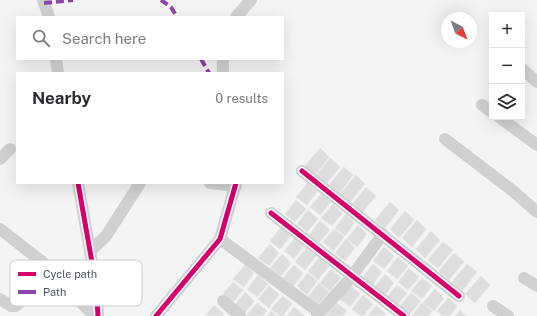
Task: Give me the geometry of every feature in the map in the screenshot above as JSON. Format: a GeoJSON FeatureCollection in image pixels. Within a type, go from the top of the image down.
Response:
{"type":"FeatureCollection","features":[{"type":"Feature","properties":{"kind":"street"},"geometry":{"type":"LineString","coordinates":[[43,0],[49,16]]}},
{"type":"Feature","properties":{"kind":"street"},"geometry":{"type":"LineString","coordinates":[[237,16],[251,0]]}},
{"type":"Feature","properties":{"kind":"street"},"geometry":{"type":"LineString","coordinates":[[56,60],[58,72]]}},
{"type":"Feature","properties":{"kind":"street"},"geometry":{"type":"LineString","coordinates":[[223,60],[223,72]]}},
{"type":"Feature","properties":{"kind":"street"},"geometry":{"type":"LineString","coordinates":[[525,72],[537,82]]}},
{"type":"Feature","properties":{"kind":"street"},"geometry":{"type":"LineString","coordinates":[[482,105],[489,110]]}},
{"type":"Feature","properties":{"kind":"street"},"geometry":{"type":"LineString","coordinates":[[503,120],[537,145]]}},
{"type":"Feature","properties":{"kind":"street"},"geometry":{"type":"LineString","coordinates":[[446,139],[513,190],[537,212]]}},
{"type":"Feature","properties":{"kind":"street"},"geometry":{"type":"LineString","coordinates":[[0,159],[10,149]]}},
{"type":"Feature","properties":{"kind":"street"},"geometry":{"type":"LineString","coordinates":[[302,171],[459,296]]}},
{"type":"Feature","properties":{"kind":"street"},"geometry":{"type":"LineString","coordinates":[[78,184],[92,260]]}},
{"type":"Feature","properties":{"kind":"street"},"geometry":{"type":"LineString","coordinates":[[90,251],[106,236],[139,184]]}},
{"type":"Feature","properties":{"kind":"street"},"geometry":{"type":"LineString","coordinates":[[156,316],[220,239],[236,185],[223,184]]}},
{"type":"Feature","properties":{"kind":"street"},"geometry":{"type":"LineString","coordinates":[[271,213],[404,316]]}},
{"type":"Feature","properties":{"kind":"street"},"geometry":{"type":"LineString","coordinates":[[0,229],[40,260]]}},
{"type":"Feature","properties":{"kind":"street"},"geometry":{"type":"LineString","coordinates":[[220,239],[318,315],[353,275],[382,234]]}},
{"type":"Feature","properties":{"kind":"street"},"geometry":{"type":"LineString","coordinates":[[524,278],[537,286]]}},
{"type":"Feature","properties":{"kind":"street"},"geometry":{"type":"LineString","coordinates":[[0,299],[10,305]]}},
{"type":"Feature","properties":{"kind":"street"},"geometry":{"type":"LineString","coordinates":[[223,302],[240,316]]}},
{"type":"Feature","properties":{"kind":"street"},"geometry":{"type":"LineString","coordinates":[[84,306],[94,316]]}},
{"type":"Feature","properties":{"kind":"street"},"geometry":{"type":"LineString","coordinates":[[97,306],[98,316]]}},
{"type":"Feature","properties":{"kind":"street"},"geometry":{"type":"LineString","coordinates":[[493,306],[508,316]]}},
{"type":"Feature","properties":{"kind":"building"},"geometry":{"type":"Polygon","coordinates":[[[320,148],[329,157],[315,175],[305,166],[320,148]]]}},
{"type":"Feature","properties":{"kind":"building"},"geometry":{"type":"Polygon","coordinates":[[[330,158],[340,167],[325,185],[315,177],[330,158]]]}},
{"type":"Feature","properties":{"kind":"building"},"geometry":{"type":"Polygon","coordinates":[[[344,167],[353,175],[339,194],[329,185],[344,167]]]}},
{"type":"Feature","properties":{"kind":"building"},"geometry":{"type":"Polygon","coordinates":[[[356,175],[365,184],[350,202],[340,194],[356,175]]]}},
{"type":"Feature","properties":{"kind":"building"},"geometry":{"type":"Polygon","coordinates":[[[308,183],[317,192],[307,205],[296,197],[308,183]]]}},
{"type":"Feature","properties":{"kind":"building"},"geometry":{"type":"Polygon","coordinates":[[[366,187],[376,196],[361,214],[351,206],[366,187]]]}},
{"type":"Feature","properties":{"kind":"building"},"geometry":{"type":"Polygon","coordinates":[[[321,194],[331,202],[320,215],[310,207],[321,194]]]}},
{"type":"Feature","properties":{"kind":"building"},"geometry":{"type":"Polygon","coordinates":[[[296,200],[306,209],[295,222],[285,214],[296,200]]]}},
{"type":"Feature","properties":{"kind":"building"},"geometry":{"type":"Polygon","coordinates":[[[390,202],[399,210],[384,229],[375,220],[390,202]]]}},
{"type":"Feature","properties":{"kind":"building"},"geometry":{"type":"Polygon","coordinates":[[[333,204],[342,213],[332,226],[321,218],[333,204]]]}},
{"type":"Feature","properties":{"kind":"building"},"geometry":{"type":"Polygon","coordinates":[[[308,210],[318,219],[307,232],[297,224],[308,210]]]}},
{"type":"Feature","properties":{"kind":"building"},"geometry":{"type":"Polygon","coordinates":[[[405,211],[414,220],[399,238],[390,229],[405,211]]]}},
{"type":"Feature","properties":{"kind":"building"},"geometry":{"type":"Polygon","coordinates":[[[346,214],[355,222],[345,236],[335,228],[346,214]]]}},
{"type":"Feature","properties":{"kind":"building"},"geometry":{"type":"Polygon","coordinates":[[[417,220],[426,229],[412,247],[402,238],[417,220]]]}},
{"type":"Feature","properties":{"kind":"building"},"geometry":{"type":"Polygon","coordinates":[[[320,221],[330,230],[319,243],[309,235],[320,221]]]}},
{"type":"Feature","properties":{"kind":"building"},"geometry":{"type":"Polygon","coordinates":[[[358,225],[367,234],[357,247],[347,239],[358,225]]]}},
{"type":"Feature","properties":{"kind":"building"},"geometry":{"type":"Polygon","coordinates":[[[281,227],[291,236],[280,249],[270,241],[281,227]]]}},
{"type":"Feature","properties":{"kind":"building"},"geometry":{"type":"Polygon","coordinates":[[[334,229],[344,237],[333,251],[323,242],[334,229]]]}},
{"type":"Feature","properties":{"kind":"building"},"geometry":{"type":"Polygon","coordinates":[[[431,231],[440,240],[425,258],[416,249],[431,231]]]}},
{"type":"Feature","properties":{"kind":"building"},"geometry":{"type":"Polygon","coordinates":[[[295,238],[304,246],[294,259],[284,251],[295,238]]]}},
{"type":"Feature","properties":{"kind":"building"},"geometry":{"type":"Polygon","coordinates":[[[346,239],[355,248],[345,261],[335,253],[346,239]]]}},
{"type":"Feature","properties":{"kind":"building"},"geometry":{"type":"Polygon","coordinates":[[[443,242],[453,250],[438,268],[428,260],[443,242]]]}},
{"type":"Feature","properties":{"kind":"building"},"geometry":{"type":"Polygon","coordinates":[[[270,244],[279,253],[269,266],[258,258],[270,244]]]}},
{"type":"Feature","properties":{"kind":"building"},"geometry":{"type":"Polygon","coordinates":[[[384,247],[394,256],[384,269],[373,261],[384,247]]]}},
{"type":"Feature","properties":{"kind":"building"},"geometry":{"type":"Polygon","coordinates":[[[306,248],[316,256],[305,270],[295,262],[306,248]]]}},
{"type":"Feature","properties":{"kind":"building"},"geometry":{"type":"Polygon","coordinates":[[[454,253],[464,262],[449,280],[439,271],[454,253]]]}},
{"type":"Feature","properties":{"kind":"building"},"geometry":{"type":"Polygon","coordinates":[[[282,254],[291,263],[281,276],[270,268],[282,254]]]}},
{"type":"Feature","properties":{"kind":"building"},"geometry":{"type":"Polygon","coordinates":[[[398,257],[408,266],[397,279],[387,271],[398,257]]]}},
{"type":"Feature","properties":{"kind":"building"},"geometry":{"type":"Polygon","coordinates":[[[319,258],[329,266],[318,280],[308,271],[319,258]]]}},
{"type":"Feature","properties":{"kind":"building"},"geometry":{"type":"Polygon","coordinates":[[[373,264],[382,272],[372,286],[362,278],[373,264]]]}},
{"type":"Feature","properties":{"kind":"building"},"geometry":{"type":"Polygon","coordinates":[[[467,264],[477,272],[462,291],[452,282],[467,264]]]}},
{"type":"Feature","properties":{"kind":"building"},"geometry":{"type":"Polygon","coordinates":[[[245,265],[254,273],[244,287],[233,279],[245,265]]]}},
{"type":"Feature","properties":{"kind":"building"},"geometry":{"type":"Polygon","coordinates":[[[294,265],[303,273],[293,287],[283,278],[294,265]]]}},
{"type":"Feature","properties":{"kind":"building"},"geometry":{"type":"Polygon","coordinates":[[[409,268],[419,277],[408,290],[398,282],[409,268]]]}},
{"type":"Feature","properties":{"kind":"building"},"geometry":{"type":"Polygon","coordinates":[[[331,269],[341,278],[330,291],[320,283],[331,269]]]}},
{"type":"Feature","properties":{"kind":"building"},"geometry":{"type":"Polygon","coordinates":[[[308,273],[317,281],[307,295],[297,286],[308,273]]]}},
{"type":"Feature","properties":{"kind":"building"},"geometry":{"type":"Polygon","coordinates":[[[385,274],[394,283],[384,296],[374,288],[385,274]]]}},
{"type":"Feature","properties":{"kind":"building"},"geometry":{"type":"Polygon","coordinates":[[[258,275],[268,284],[257,297],[247,289],[258,275]]]}},
{"type":"Feature","properties":{"kind":"building"},"geometry":{"type":"Polygon","coordinates":[[[481,276],[490,285],[475,303],[465,294],[481,276]]]}},
{"type":"Feature","properties":{"kind":"building"},"geometry":{"type":"Polygon","coordinates":[[[422,278],[432,286],[422,299],[411,291],[422,278]]]}},
{"type":"Feature","properties":{"kind":"building"},"geometry":{"type":"Polygon","coordinates":[[[233,282],[243,290],[232,304],[222,295],[233,282]]]}},
{"type":"Feature","properties":{"kind":"building"},"geometry":{"type":"Polygon","coordinates":[[[319,283],[329,292],[318,305],[308,297],[319,283]]]}},
{"type":"Feature","properties":{"kind":"building"},"geometry":{"type":"Polygon","coordinates":[[[397,285],[407,293],[396,306],[386,298],[397,285]]]}},
{"type":"Feature","properties":{"kind":"building"},"geometry":{"type":"Polygon","coordinates":[[[269,286],[279,294],[269,308],[258,299],[269,286]]]}},
{"type":"Feature","properties":{"kind":"building"},"geometry":{"type":"Polygon","coordinates":[[[351,286],[360,294],[350,307],[339,299],[351,286]]]}},
{"type":"Feature","properties":{"kind":"building"},"geometry":{"type":"Polygon","coordinates":[[[435,289],[444,298],[434,311],[423,303],[435,289]]]}},
{"type":"Feature","properties":{"kind":"building"},"geometry":{"type":"Polygon","coordinates":[[[245,292],[254,301],[244,314],[234,306],[245,292]]]}},
{"type":"Feature","properties":{"kind":"building"},"geometry":{"type":"Polygon","coordinates":[[[411,293],[421,301],[410,314],[400,306],[411,293]]]}},
{"type":"Feature","properties":{"kind":"building"},"geometry":{"type":"Polygon","coordinates":[[[363,295],[373,304],[363,316],[361,316],[352,309],[363,295]]]}},
{"type":"Feature","properties":{"kind":"building"},"geometry":{"type":"Polygon","coordinates":[[[283,296],[292,304],[283,316],[280,316],[271,309],[283,296]]]}},
{"type":"Feature","properties":{"kind":"building"},"geometry":{"type":"Polygon","coordinates":[[[448,298],[457,306],[450,316],[443,316],[437,311],[448,298]]]}},
{"type":"Feature","properties":{"kind":"building"},"geometry":{"type":"Polygon","coordinates":[[[257,303],[267,311],[263,316],[246,316],[257,303]]]}},
{"type":"Feature","properties":{"kind":"building"},"geometry":{"type":"Polygon","coordinates":[[[337,303],[347,311],[343,316],[326,316],[337,303]]]}},
{"type":"Feature","properties":{"kind":"building"},"geometry":{"type":"Polygon","coordinates":[[[422,303],[432,311],[429,316],[412,316],[422,303]]]}},
{"type":"Feature","properties":{"kind":"building"},"geometry":{"type":"Polygon","coordinates":[[[214,305],[224,314],[222,316],[205,316],[214,305]]]}},
{"type":"Feature","properties":{"kind":"building"},"geometry":{"type":"Polygon","coordinates":[[[376,306],[386,314],[384,316],[368,316],[376,306]]]}},
{"type":"Feature","properties":{"kind":"building"},"geometry":{"type":"Polygon","coordinates":[[[294,307],[304,315],[304,316],[287,316],[294,307]]]}},
{"type":"Feature","properties":{"kind":"building"},"geometry":{"type":"Polygon","coordinates":[[[460,310],[467,316],[455,316],[460,310]]]}},
{"type":"Feature","properties":{"kind":"building"},"geometry":{"type":"Polygon","coordinates":[[[271,311],[277,316],[267,316],[271,311]]]}},
{"type":"Feature","properties":{"kind":"marked path"},"geometry":{"type":"LineString","coordinates":[[44,3],[73,0]]}},
{"type":"Feature","properties":{"kind":"marked path"},"geometry":{"type":"LineString","coordinates":[[161,0],[171,7],[176,16]]}},
{"type":"Feature","properties":{"kind":"marked path"},"geometry":{"type":"LineString","coordinates":[[202,60],[208,72]]}},
{"type":"Feature","properties":{"kind":"cycle path"},"geometry":{"type":"LineString","coordinates":[[302,171],[459,296]]}},
{"type":"Feature","properties":{"kind":"cycle path"},"geometry":{"type":"LineString","coordinates":[[78,184],[92,260]]}},
{"type":"Feature","properties":{"kind":"cycle path"},"geometry":{"type":"LineString","coordinates":[[156,316],[220,239],[236,184]]}},
{"type":"Feature","properties":{"kind":"cycle path"},"geometry":{"type":"LineString","coordinates":[[271,213],[404,316]]}},
{"type":"Feature","properties":{"kind":"cycle path"},"geometry":{"type":"LineString","coordinates":[[97,306],[98,316]]}}]}
